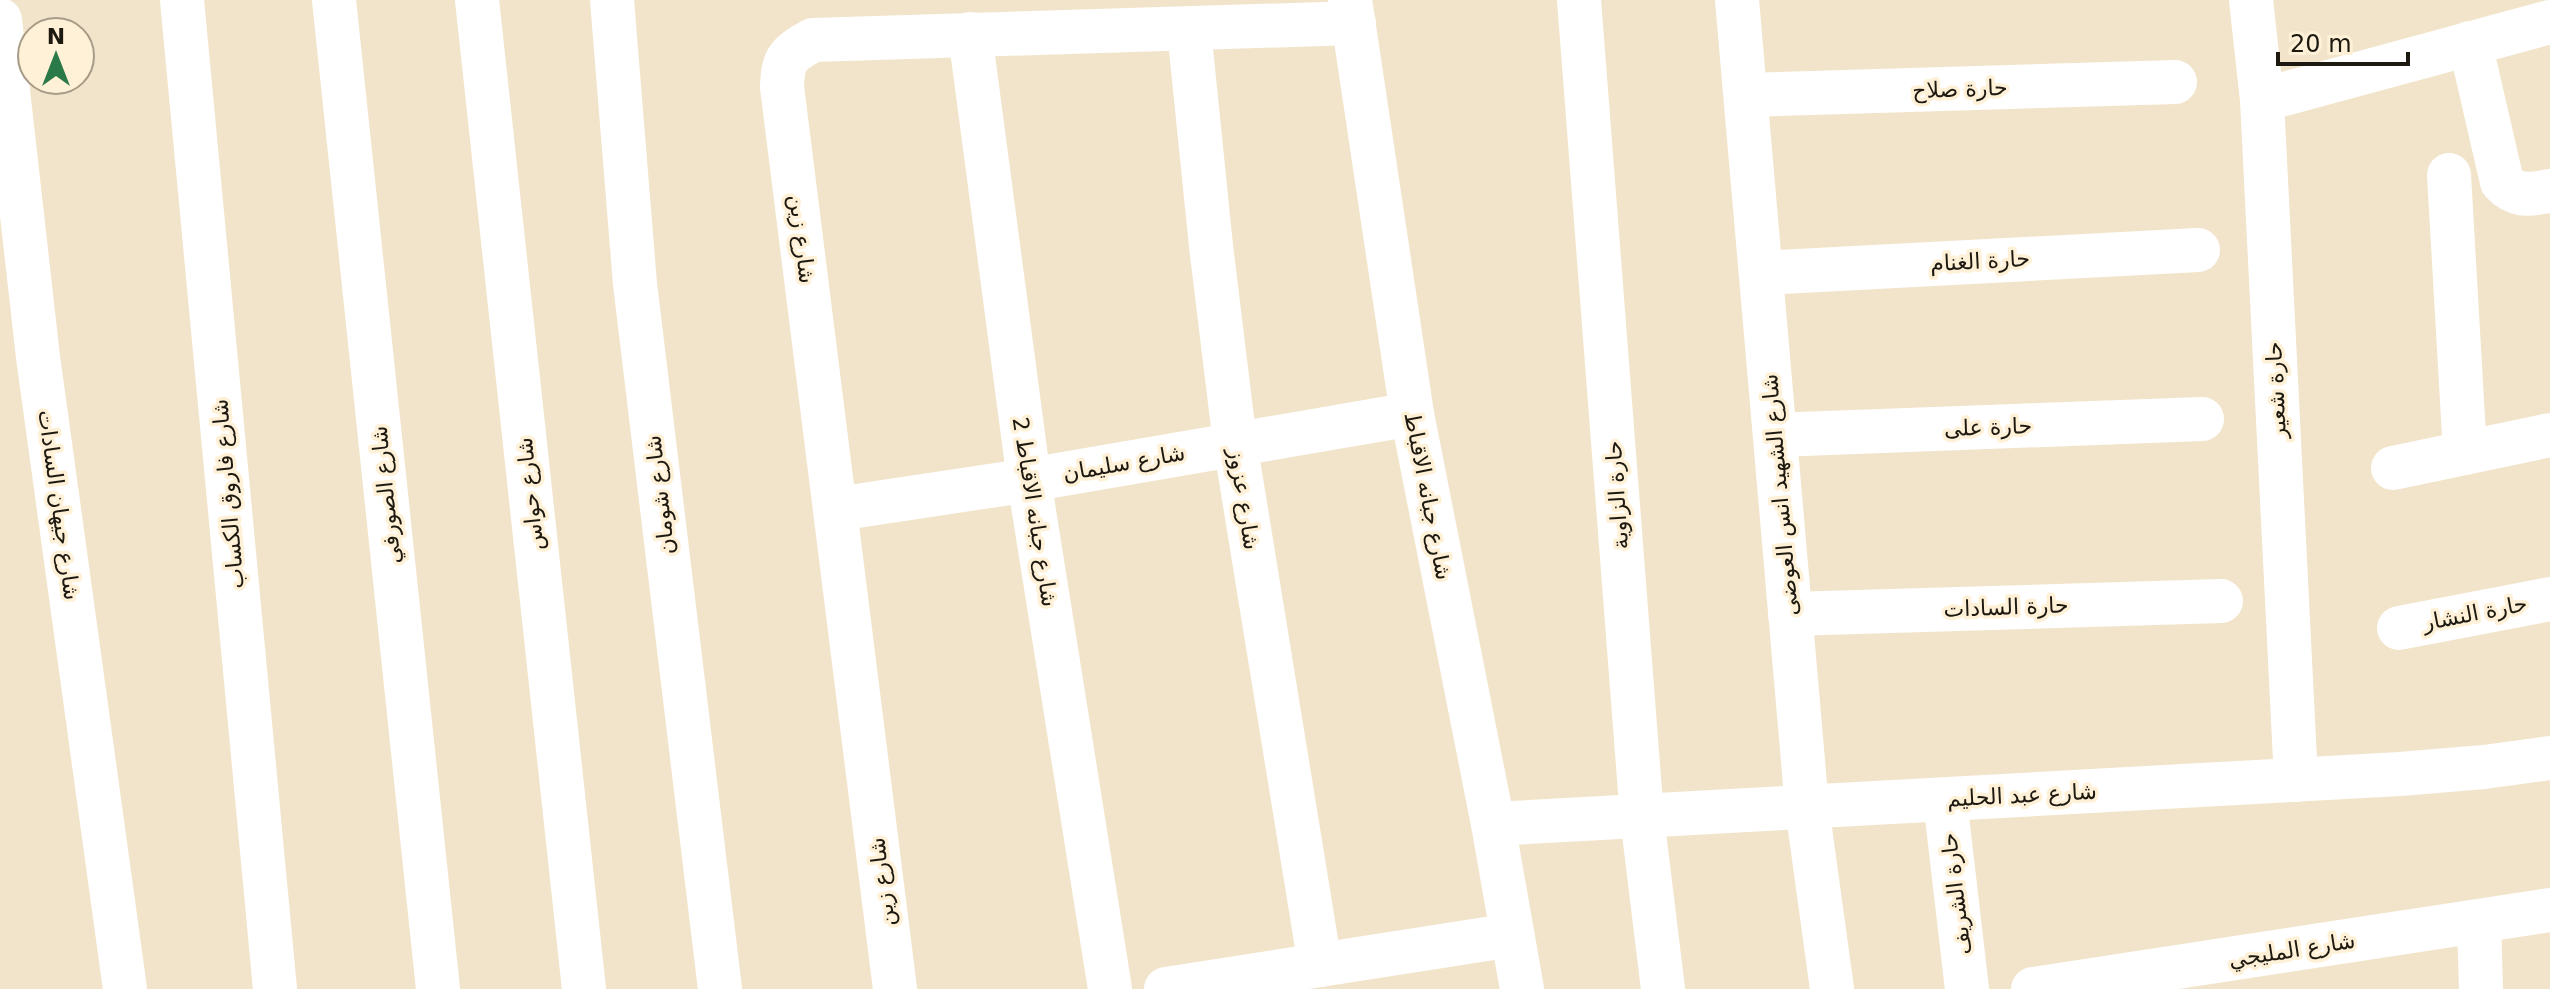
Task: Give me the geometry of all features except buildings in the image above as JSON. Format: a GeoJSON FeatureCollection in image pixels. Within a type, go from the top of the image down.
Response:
{"type":"FeatureCollection","features":[{"type":"Feature","properties":{"kind":"street","name":"شارع فاروق الكساب"},"geometry":{"type":"LineString","coordinates":[[182,0],[275,989]]}},
{"type":"Feature","properties":{"kind":"street","name":"شارع الصورفي"},"geometry":{"type":"LineString","coordinates":[[334,0],[438,989]]}},
{"type":"Feature","properties":{"kind":"street","name":"شارع حواس"},"geometry":{"type":"LineString","coordinates":[[477,0],[584,989]]}},
{"type":"Feature","properties":{"kind":"street","name":"شارع شومان"},"geometry":{"type":"LineString","coordinates":[[612,0],[635,284],[720,989]]}},
{"type":"Feature","properties":{"kind":"street","name":"حارة الزاوية"},"geometry":{"type":"LineString","coordinates":[[1579,0],[1642,817],[1663,989]]}},
{"type":"Feature","properties":{"kind":"street","name":"شارع الشهيد انس العوضى"},"geometry":{"type":"LineString","coordinates":[[1737,0],[1807,807],[1832,989]]}},
{"type":"Feature","properties":{"kind":"street","name":"حارة شعير"},"geometry":{"type":"LineString","coordinates":[[2251,0],[2262,100],[2296,780]]}},
{"type":"Feature","properties":{"kind":"street","name":"شارع زين"},"geometry":{"type":"LineString","coordinates":[[895,989],[782,87],[783,66],[792,51],[813,40],[1189,30],[1352,12]]}},
{"type":"Feature","properties":{"kind":"street","name":"شارع جبانه الاقباط"},"geometry":{"type":"LineString","coordinates":[[1352,12],[1412,414],[1493,824],[1522,989]]}},
{"type":"Feature","properties":{"kind":"street","name":"شارع جيهان السادات"},"geometry":{"type":"LineString","coordinates":[[0,20],[38,357],[125,989]]}},
{"type":"Feature","properties":{"kind":"street"},"geometry":{"type":"LineString","coordinates":[[2262,100],[2550,22]]}},
{"type":"Feature","properties":{"kind":"street","name":"شارع عزوز"},"geometry":{"type":"LineString","coordinates":[[1189,30],[1235,443],[1315,973]]}},
{"type":"Feature","properties":{"kind":"street","name":"شارع جبانه الاقباط 2"},"geometry":{"type":"LineString","coordinates":[[970,34],[1029,480],[1110,989]]}},
{"type":"Feature","properties":{"kind":"street"},"geometry":{"type":"LineString","coordinates":[[2470,43],[2502,182],[2515,193],[2524,195],[2550,191]]}},
{"type":"Feature","properties":{"kind":"street","name":"حارة صلاح"},"geometry":{"type":"LineString","coordinates":[[1746,95],[2175,82]]}},
{"type":"Feature","properties":{"kind":"street"},"geometry":{"type":"LineString","coordinates":[[2449,175],[2465,453]]}},
{"type":"Feature","properties":{"kind":"street","name":"حارة الغنام"},"geometry":{"type":"LineString","coordinates":[[1761,273],[2198,250]]}},
{"type":"Feature","properties":{"kind":"street","name":"شارع سليمان"},"geometry":{"type":"LineString","coordinates":[[837,509],[1029,480],[1412,414]]}},
{"type":"Feature","properties":{"kind":"street","name":"حارة على"},"geometry":{"type":"LineString","coordinates":[[1775,435],[2202,419]]}},
{"type":"Feature","properties":{"kind":"street"},"geometry":{"type":"LineString","coordinates":[[2393,468],[2550,435]]}},
{"type":"Feature","properties":{"kind":"street","name":"حارة النشار"},"geometry":{"type":"LineString","coordinates":[[2399,628],[2550,599]]}},
{"type":"Feature","properties":{"kind":"street","name":"حارة السادات"},"geometry":{"type":"LineString","coordinates":[[1790,614],[2221,601]]}},
{"type":"Feature","properties":{"kind":"street","name":"شارع عبد الحليم"},"geometry":{"type":"LineString","coordinates":[[1493,824],[2296,780],[2484,767],[2550,758]]}},
{"type":"Feature","properties":{"kind":"street","name":"حارة الشريف"},"geometry":{"type":"LineString","coordinates":[[1945,800],[1967,989]]}},
{"type":"Feature","properties":{"kind":"street","name":"شارع المليجي"},"geometry":{"type":"LineString","coordinates":[[2033,989],[2139,981],[2550,910]]}},
{"type":"Feature","properties":{"kind":"street"},"geometry":{"type":"LineString","coordinates":[[2479,922],[2481,989]]}},
{"type":"Feature","properties":{"kind":"street"},"geometry":{"type":"LineString","coordinates":[[1166,989],[1315,973],[1512,935]]}}]}
